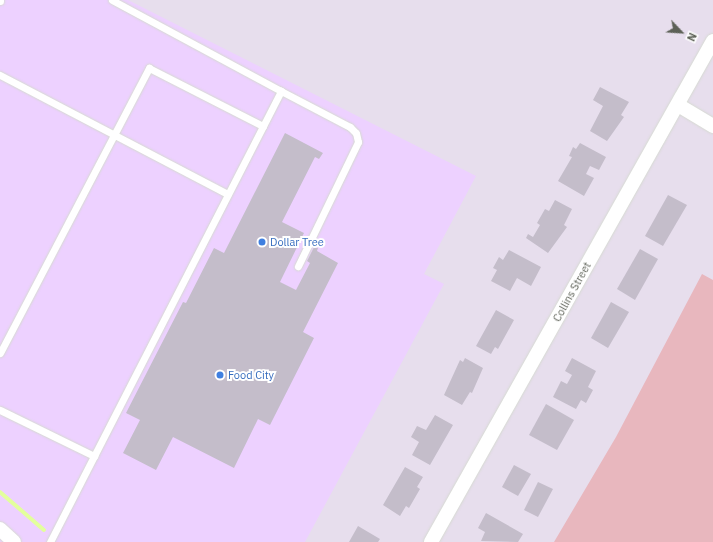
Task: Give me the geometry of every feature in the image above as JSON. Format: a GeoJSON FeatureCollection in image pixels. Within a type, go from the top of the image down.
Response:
{"type":"FeatureCollection","features":[{"type":"Feature","properties":{"kind":"street","name":"Collins Street"},"geometry":{"type":"LineString","coordinates":[[431,542],[713,41]]}},
{"type":"Feature","properties":{"kind":"street"},"geometry":{"type":"LineString","coordinates":[[678,105],[713,126]]}},
{"type":"Feature","properties":{"kind":"street"},"geometry":{"type":"LineString","coordinates":[[0,529],[14,542]]}},
{"type":"Feature","properties":{"kind":"lane"},"geometry":{"type":"LineString","coordinates":[[112,0],[350,127],[356,133],[358,142],[298,266]]}},
{"type":"Feature","properties":{"kind":"lane"},"geometry":{"type":"LineString","coordinates":[[0,353],[149,68],[263,126]]}},
{"type":"Feature","properties":{"kind":"lane"},"geometry":{"type":"LineString","coordinates":[[0,75],[228,194]]}},
{"type":"Feature","properties":{"kind":"lane"},"geometry":{"type":"LineString","coordinates":[[50,542],[281,91]]}},
{"type":"Feature","properties":{"kind":"lane"},"geometry":{"type":"LineString","coordinates":[[0,410],[94,456]]}},
{"type":"Feature","properties":{"kind":"shaded area"},"geometry":{"type":"Polygon","coordinates":[[[0,0],[128,0],[476,176],[424,274],[444,284],[305,542],[0,542],[0,0]]]}},
{"type":"Feature","properties":{"kind":"shaded area"},"geometry":{"type":"Polygon","coordinates":[[[702,274],[713,280],[713,542],[554,542],[616,437],[702,274]]]}},
{"type":"Feature","properties":{"kind":"building"},"geometry":{"type":"Polygon","coordinates":[[[600,87],[629,102],[621,115],[624,117],[607,141],[590,131],[603,106],[593,100],[600,87]]]}},
{"type":"Feature","properties":{"kind":"building","name":"Food City"},"geometry":{"type":"Polygon","coordinates":[[[285,133],[323,153],[319,159],[315,157],[282,222],[304,233],[280,282],[296,290],[310,263],[307,261],[314,247],[318,248],[317,251],[338,263],[303,332],[314,338],[270,425],[258,419],[234,468],[173,437],[156,470],[123,453],[140,420],[126,413],[183,302],[186,303],[214,248],[224,253],[285,133]]]}},
{"type":"Feature","properties":{"kind":"building"},"geometry":{"type":"Polygon","coordinates":[[[580,143],[606,157],[599,170],[590,166],[586,174],[594,178],[584,196],[558,181],[572,157],[569,156],[573,147],[576,149],[580,143]]]}},
{"type":"Feature","properties":{"kind":"building"},"geometry":{"type":"Polygon","coordinates":[[[668,195],[687,205],[663,246],[645,236],[668,195]]]}},
{"type":"Feature","properties":{"kind":"building"},"geometry":{"type":"Polygon","coordinates":[[[555,200],[572,209],[564,225],[567,227],[548,253],[526,238],[528,234],[533,237],[540,225],[537,223],[545,209],[549,211],[555,200]]]}},
{"type":"Feature","properties":{"kind":"building"},"geometry":{"type":"Polygon","coordinates":[[[640,249],[658,259],[635,300],[617,289],[640,249]]]}},
{"type":"Feature","properties":{"kind":"building"},"geometry":{"type":"Polygon","coordinates":[[[509,250],[541,267],[531,286],[517,278],[510,291],[491,281],[497,270],[493,268],[499,257],[503,260],[509,250]]]}},
{"type":"Feature","properties":{"kind":"building"},"geometry":{"type":"Polygon","coordinates":[[[611,302],[629,312],[608,348],[591,338],[611,302]]]}},
{"type":"Feature","properties":{"kind":"building"},"geometry":{"type":"Polygon","coordinates":[[[496,310],[514,320],[498,349],[495,347],[491,354],[476,346],[496,310]]]}},
{"type":"Feature","properties":{"kind":"building"},"geometry":{"type":"Polygon","coordinates":[[[465,358],[483,368],[472,393],[470,392],[462,405],[444,395],[460,360],[463,362],[465,358]]]}},
{"type":"Feature","properties":{"kind":"building"},"geometry":{"type":"Polygon","coordinates":[[[572,358],[596,371],[588,387],[593,390],[586,403],[581,400],[576,409],[553,397],[561,381],[567,384],[572,375],[565,371],[572,358]]]}},
{"type":"Feature","properties":{"kind":"building"},"geometry":{"type":"Polygon","coordinates":[[[546,404],[574,420],[557,450],[529,435],[546,404]]]}},
{"type":"Feature","properties":{"kind":"building"},"geometry":{"type":"Polygon","coordinates":[[[435,415],[453,425],[430,465],[412,455],[419,442],[411,437],[417,426],[426,430],[435,415]]]}},
{"type":"Feature","properties":{"kind":"building"},"geometry":{"type":"Polygon","coordinates":[[[514,465],[531,474],[518,496],[502,487],[514,465]]]}},
{"type":"Feature","properties":{"kind":"building"},"geometry":{"type":"Polygon","coordinates":[[[405,467],[423,477],[417,487],[420,489],[409,508],[406,506],[400,516],[383,505],[405,467]]]}},
{"type":"Feature","properties":{"kind":"building"},"geometry":{"type":"Polygon","coordinates":[[[538,482],[553,489],[538,517],[524,510],[538,482]]]}},
{"type":"Feature","properties":{"kind":"building"},"geometry":{"type":"Polygon","coordinates":[[[486,513],[523,534],[518,542],[481,541],[485,532],[478,528],[486,513]]]}},
{"type":"Feature","properties":{"kind":"building"},"geometry":{"type":"Polygon","coordinates":[[[358,526],[380,539],[378,542],[349,542],[358,526]]]}},
{"type":"Feature","properties":{"kind":"waterway"},"geometry":{"type":"LineString","coordinates":[[0,492],[44,530]]}},
{"type":"Feature","properties":{"kind":"place","name":"Dollar Tree"},"geometry":{"type":"Point","coordinates":[262,242]}},
{"type":"Feature","properties":{"kind":"place","name":"Food City"},"geometry":{"type":"Point","coordinates":[220,375]}}]}
